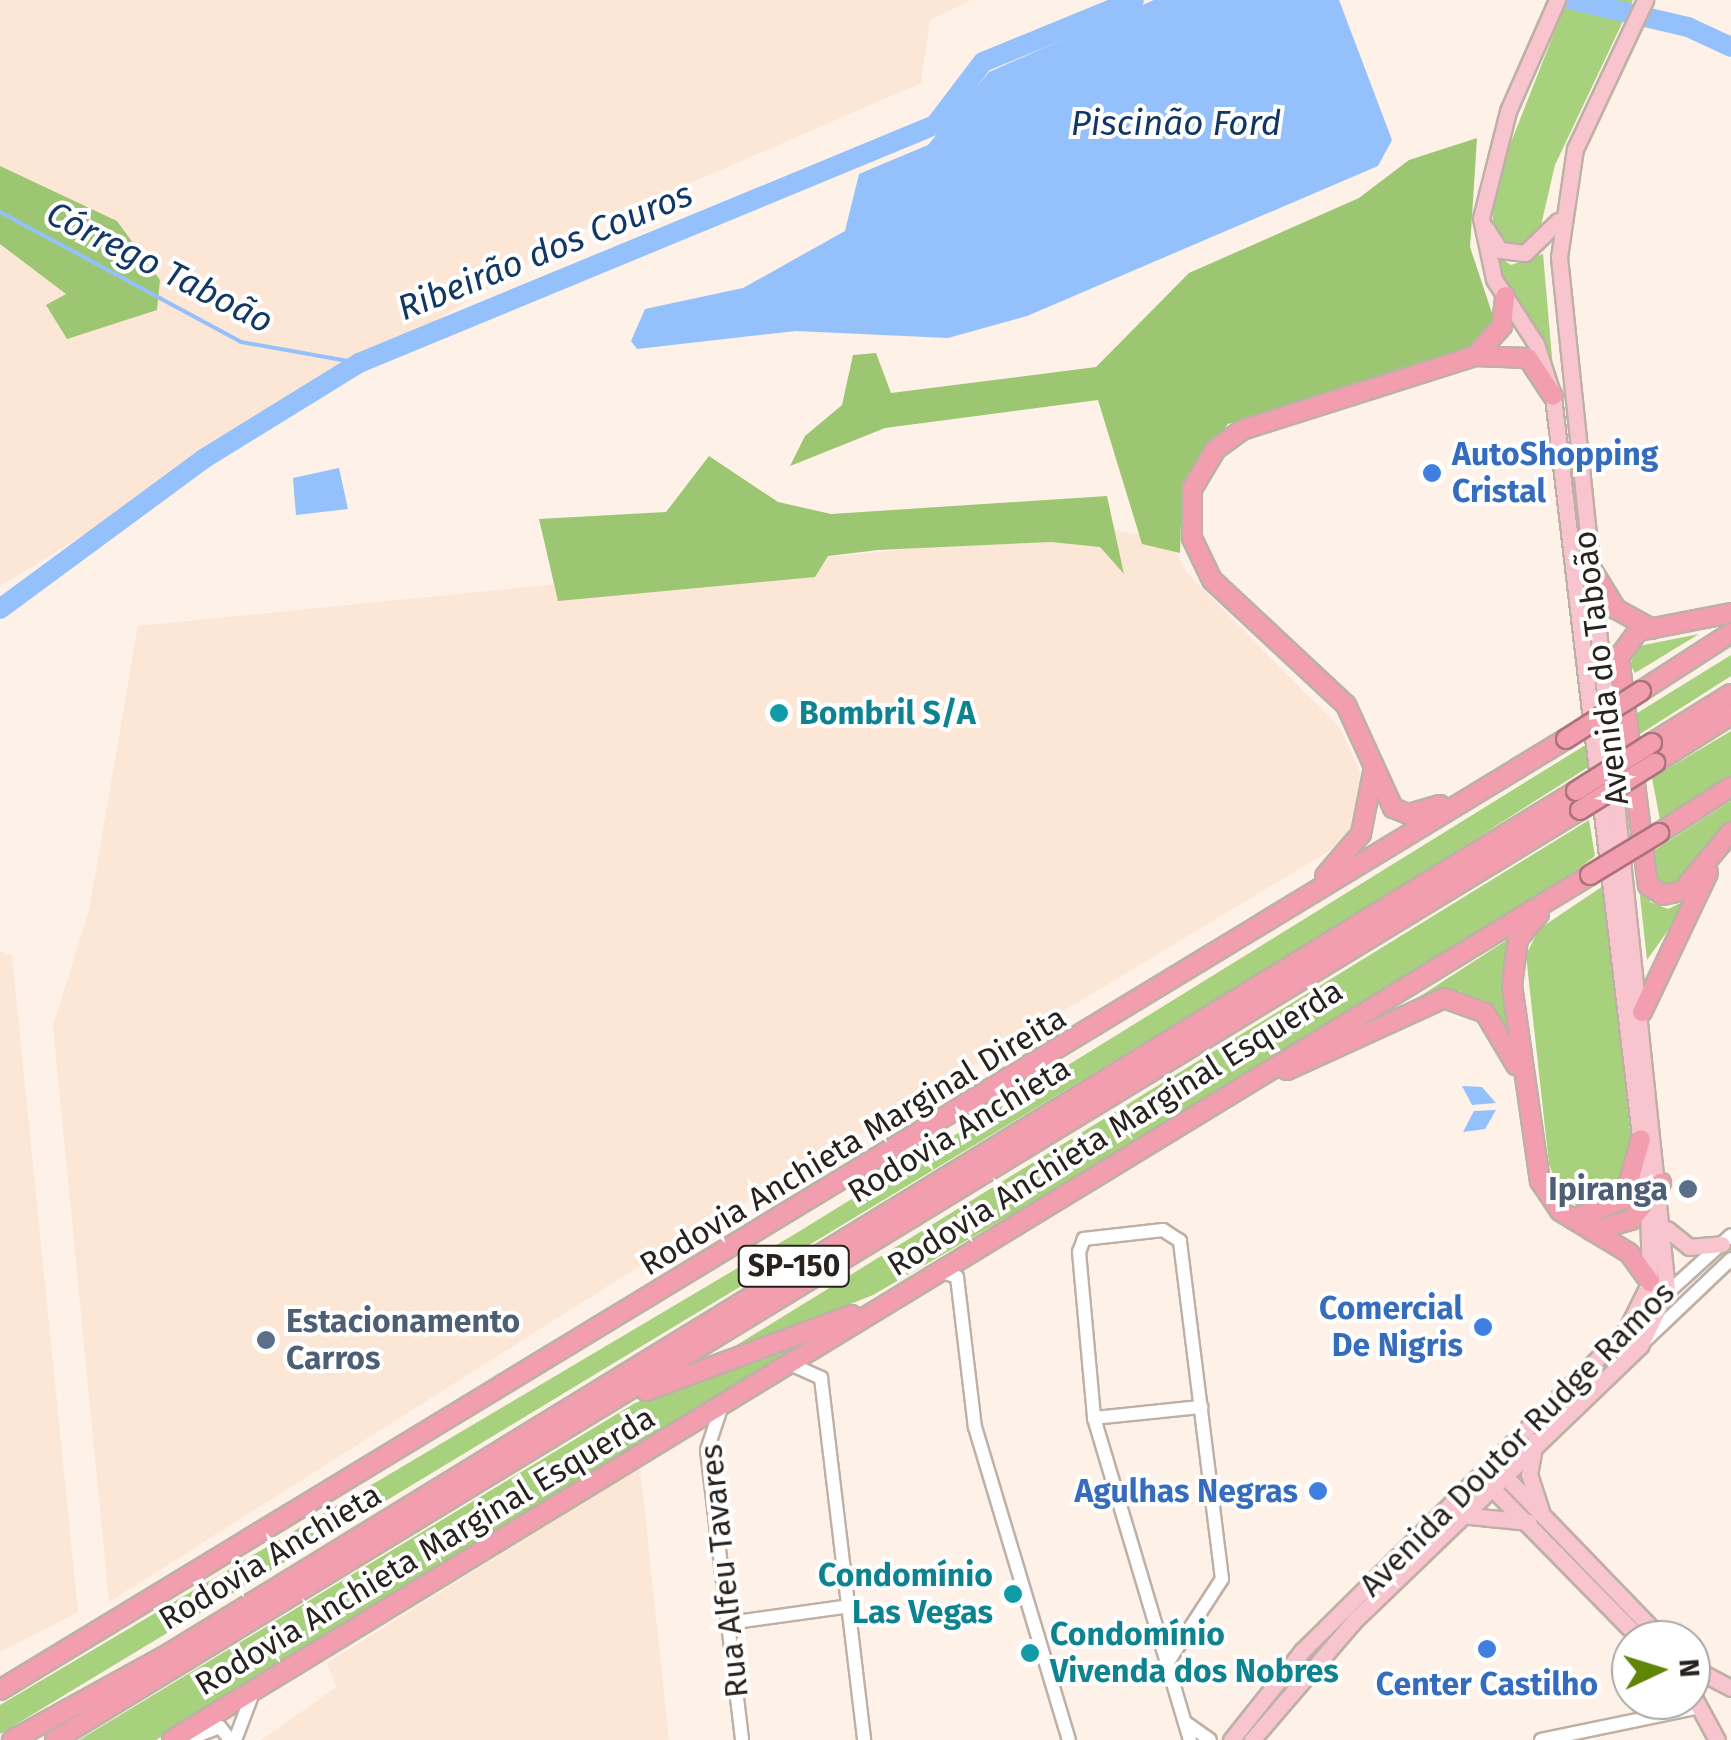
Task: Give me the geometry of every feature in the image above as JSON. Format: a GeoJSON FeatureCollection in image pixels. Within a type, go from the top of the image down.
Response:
{"type":"FeatureCollection","features":[{"type":"Feature","properties":{"kind":"highway"},"geometry":{"type":"LineString","coordinates":[[1475,356],[1502,326],[1505,296]]}},
{"type":"Feature","properties":{"kind":"highway"},"geometry":{"type":"LineString","coordinates":[[1517,768],[1408,814],[1387,799],[1373,757],[1340,697],[1212,580],[1192,538],[1192,490],[1216,449],[1242,430],[1475,356],[1528,358],[1553,396]]}},
{"type":"Feature","properties":{"kind":"highway"},"geometry":{"type":"LineString","coordinates":[[1589,566],[1616,609],[1653,629]]}},
{"type":"Feature","properties":{"kind":"highway"},"geometry":{"type":"LineString","coordinates":[[1717,853],[1678,892],[1660,894],[1646,882],[1620,657],[1630,635],[1731,613]]}},
{"type":"Feature","properties":{"kind":"highway","name":"Rodovia Anchieta Marginal Direita"},"geometry":{"type":"LineString","coordinates":[[0,1690],[1566,739],[1731,633]]}},
{"type":"Feature","properties":{"kind":"highway","name":"Rodovia Anchieta"},"geometry":{"type":"LineString","coordinates":[[12,1740],[186,1643],[1652,743],[1730,700]]}},
{"type":"Feature","properties":{"kind":"highway","name":"Rodovia Anchieta"},"geometry":{"type":"LineString","coordinates":[[55,1740],[622,1399],[1580,810],[1655,763],[1730,700]]}},
{"type":"Feature","properties":{"kind":"highway"},"geometry":{"type":"LineString","coordinates":[[1306,896],[1362,834],[1373,757]]}},
{"type":"Feature","properties":{"kind":"highway","name":"Rodovia Anchieta Marginal Esquerda"},"geometry":{"type":"LineString","coordinates":[[172,1740],[1731,787]]}},
{"type":"Feature","properties":{"kind":"highway"},"geometry":{"type":"LineString","coordinates":[[1642,1012],[1717,853],[1731,832]]}},
{"type":"Feature","properties":{"kind":"highway"},"geometry":{"type":"LineString","coordinates":[[1561,893],[1515,948],[1520,1073],[1540,1181],[1573,1219],[1635,1258],[1658,1286]]}},
{"type":"Feature","properties":{"kind":"highway"},"geometry":{"type":"LineString","coordinates":[[1197,1115],[1436,998],[1478,1007],[1520,1073]]}},
{"type":"Feature","properties":{"kind":"highway"},"geometry":{"type":"LineString","coordinates":[[1573,1219],[1621,1203],[1640,1139]]}},
{"type":"Feature","properties":{"kind":"highway"},"geometry":{"type":"LineString","coordinates":[[1591,1230],[1620,1226],[1648,1204],[1661,1183]]}},
{"type":"Feature","properties":{"kind":"highway"},"geometry":{"type":"LineString","coordinates":[[622,1399],[771,1351],[904,1290]]}},
{"type":"Feature","properties":{"kind":"main road"},"geometry":{"type":"LineString","coordinates":[[1558,0],[1508,111],[1481,218],[1500,250],[1526,253],[1546,242],[1561,214]]}},
{"type":"Feature","properties":{"kind":"main road","name":"Avenida do Taboão"},"geometry":{"type":"LineString","coordinates":[[1640,1346],[1658,1286],[1666,1229],[1589,566],[1561,214],[1575,149],[1645,0]]}},
{"type":"Feature","properties":{"kind":"main road","name":"Avenida do Taboão"},"geometry":{"type":"LineString","coordinates":[[1481,218],[1505,296],[1536,344],[1553,396],[1658,1286],[1626,1330]]}},
{"type":"Feature","properties":{"kind":"main road"},"geometry":{"type":"LineString","coordinates":[[1666,1229],[1689,1247],[1728,1239]]}},
{"type":"Feature","properties":{"kind":"main road","name":"Avenida Doutor Rudge Ramos"},"geometry":{"type":"LineString","coordinates":[[1230,1739],[1279,1675],[1474,1473],[1626,1330]]}},
{"type":"Feature","properties":{"kind":"main road","name":"Avenida Doutor Rudge Ramos"},"geometry":{"type":"LineString","coordinates":[[1252,1740],[1495,1478],[1640,1346]]}},
{"type":"Feature","properties":{"kind":"main road"},"geometry":{"type":"LineString","coordinates":[[1536,1438],[1530,1483],[1554,1530]]}},
{"type":"Feature","properties":{"kind":"main road"},"geometry":{"type":"LineString","coordinates":[[1488,1460],[1495,1478],[1529,1522],[1623,1620]]}},
{"type":"Feature","properties":{"kind":"main road"},"geometry":{"type":"LineString","coordinates":[[1474,1473],[1495,1478],[1554,1530],[1644,1620]]}},
{"type":"Feature","properties":{"kind":"main road"},"geometry":{"type":"LineString","coordinates":[[1460,1515],[1529,1522]]}},
{"type":"Feature","properties":{"kind":"main road"},"geometry":{"type":"LineString","coordinates":[[1724,1687],[1731,1704]]}},
{"type":"Feature","properties":{"kind":"street"},"geometry":{"type":"LineString","coordinates":[[1168,1662],[1220,1588],[1180,1241],[1171,1230],[1088,1238],[1079,1252],[1094,1418],[1190,1740]]}},
{"type":"Feature","properties":{"kind":"street","name":"Avenida Doutor Rudge Ramos"},"geometry":{"type":"LineString","coordinates":[[1658,1286],[1728,1239]]}},
{"type":"Feature","properties":{"kind":"street","name":"Avenida Doutor Rudge Ramos"},"geometry":{"type":"LineString","coordinates":[[1640,1346],[1731,1258]]}},
{"type":"Feature","properties":{"kind":"street"},"geometry":{"type":"LineString","coordinates":[[937,1270],[957,1277],[976,1427],[1069,1740]]}},
{"type":"Feature","properties":{"kind":"street"},"geometry":{"type":"LineString","coordinates":[[788,1364],[810,1365],[822,1378],[864,1740]]}},
{"type":"Feature","properties":{"kind":"street","name":"Rua Alfeu Tavares"},"geometry":{"type":"LineString","coordinates":[[723,1406],[707,1450],[742,1740]]}},
{"type":"Feature","properties":{"kind":"street"},"geometry":{"type":"LineString","coordinates":[[1094,1418],[1201,1407]]}},
{"type":"Feature","properties":{"kind":"street"},"geometry":{"type":"LineString","coordinates":[[728,1623],[850,1606]]}},
{"type":"Feature","properties":{"kind":"street"},"geometry":{"type":"LineString","coordinates":[[232,1740],[239,1711],[274,1677]]}},
{"type":"Feature","properties":{"kind":"street"},"geometry":{"type":"LineString","coordinates":[[1541,1740],[1638,1720]]}},
{"type":"Feature","properties":{"kind":"street"},"geometry":{"type":"LineString","coordinates":[[1184,1721],[1210,1740]]}},
{"type":"Feature","properties":{"kind":"street"},"geometry":{"type":"LineString","coordinates":[[186,1740],[220,1727],[232,1740]]}},
{"type":"Feature","properties":{"kind":"shaded area"},"geometry":{"type":"Polygon","coordinates":[[[0,0],[971,0],[930,20],[921,83],[589,227],[0,586],[0,0]]]}},
{"type":"Feature","properties":{"kind":"shaded area"},"geometry":{"type":"Polygon","coordinates":[[[1108,529],[1170,539],[1186,572],[1340,728],[1360,772],[1360,813],[1347,840],[619,1279],[109,1602],[53,1026],[89,911],[138,626],[1108,529]]]}},
{"type":"Feature","properties":{"kind":"shaded area"},"geometry":{"type":"Polygon","coordinates":[[[0,951],[12,955],[78,1612],[0,1652],[0,951]]]}},
{"type":"Feature","properties":{"kind":"shaded area"},"geometry":{"type":"Polygon","coordinates":[[[640,1467],[669,1740],[261,1740],[337,1687],[327,1663],[640,1467]]]}},
{"type":"Feature","properties":{"kind":"green space"},"geometry":{"type":"Polygon","coordinates":[[[1567,0],[1633,0],[1555,165],[1539,234],[1527,247],[1507,246],[1492,227],[1495,183],[1567,0]]]}},
{"type":"Feature","properties":{"kind":"green space"},"geometry":{"type":"Polygon","coordinates":[[[1477,138],[1470,247],[1495,322],[1476,346],[1228,424],[1182,491],[1180,553],[1142,544],[1098,400],[885,428],[790,466],[805,436],[842,405],[853,355],[876,353],[891,393],[1096,367],[1189,273],[1359,198],[1409,160],[1477,138]]]}},
{"type":"Feature","properties":{"kind":"green space"},"geometry":{"type":"Polygon","coordinates":[[[0,166],[117,221],[160,280],[157,310],[67,339],[46,305],[66,294],[0,244],[0,166]]]}},
{"type":"Feature","properties":{"kind":"green space"},"geometry":{"type":"Polygon","coordinates":[[[1489,250],[1511,265],[1543,254],[1553,369],[1489,250]]]}},
{"type":"Feature","properties":{"kind":"green space"},"geometry":{"type":"Polygon","coordinates":[[[709,456],[778,502],[831,514],[1107,496],[1124,574],[1100,547],[1051,542],[878,550],[828,556],[815,577],[558,601],[539,519],[666,512],[709,456]]]}},
{"type":"Feature","properties":{"kind":"green space"},"geometry":{"type":"Polygon","coordinates":[[[1699,634],[1635,673],[1630,664],[1639,646],[1699,634]]]}},
{"type":"Feature","properties":{"kind":"green space"},"geometry":{"type":"Polygon","coordinates":[[[1731,655],[1731,676],[1380,900],[0,1734],[0,1705],[795,1234],[1731,655]]]}},
{"type":"Feature","properties":{"kind":"green space"},"geometry":{"type":"Polygon","coordinates":[[[1731,731],[1731,777],[1660,820],[1652,778],[1731,731]]]}},
{"type":"Feature","properties":{"kind":"green space"},"geometry":{"type":"Polygon","coordinates":[[[1731,801],[1731,822],[1674,888],[1655,882],[1650,853],[1731,801]]]}},
{"type":"Feature","properties":{"kind":"green space"},"geometry":{"type":"Polygon","coordinates":[[[1589,820],[1595,856],[1575,871],[1159,1129],[873,1295],[714,1359],[1589,820]]]}},
{"type":"Feature","properties":{"kind":"green space"},"geometry":{"type":"Polygon","coordinates":[[[1636,860],[1650,902],[1668,909],[1691,898],[1647,960],[1636,860]]]}},
{"type":"Feature","properties":{"kind":"green space"},"geometry":{"type":"Polygon","coordinates":[[[1603,886],[1632,1149],[1622,1193],[1581,1209],[1560,1193],[1549,1164],[1526,955],[1539,929],[1603,886]]]}},
{"type":"Feature","properties":{"kind":"green space"},"geometry":{"type":"Polygon","coordinates":[[[1516,934],[1510,1035],[1460,991],[1402,1008],[1516,934]]]}},
{"type":"Feature","properties":{"kind":"green space"},"geometry":{"type":"Polygon","coordinates":[[[818,1336],[156,1740],[79,1740],[635,1403],[818,1336]]]}},
{"type":"Feature","properties":{"kind":"water","name":"Piscinão Ford"},"geometry":{"type":"Polygon","coordinates":[[[1154,0],[1339,0],[1392,140],[1378,166],[1027,316],[948,338],[796,331],[637,349],[631,341],[645,309],[743,288],[845,231],[859,174],[928,145],[989,72],[1154,0]]]}},
{"type":"Feature","properties":{"kind":"water"},"geometry":{"type":"Polygon","coordinates":[[[339,468],[348,509],[296,515],[293,478],[339,468]]]}},
{"type":"Feature","properties":{"kind":"water"},"geometry":{"type":"Polygon","coordinates":[[[1462,1086],[1482,1087],[1496,1103],[1472,1105],[1462,1086]]]}},
{"type":"Feature","properties":{"kind":"water"},"geometry":{"type":"Polygon","coordinates":[[[1496,1110],[1485,1129],[1463,1132],[1474,1111],[1496,1110]]]}},
{"type":"Feature","properties":{"kind":"waterway","name":"Ribeirão dos Couros"},"geometry":{"type":"LineString","coordinates":[[0,609],[205,458],[359,363],[935,125],[983,62],[1134,0]]}},
{"type":"Feature","properties":{"kind":"waterway","name":"Ribeirão dos Couros"},"geometry":{"type":"LineString","coordinates":[[1572,0],[1688,27],[1731,47]]}},
{"type":"Feature","properties":{"kind":"waterway","name":"Córrego Taboão"},"geometry":{"type":"LineString","coordinates":[[0,212],[241,342],[359,363]]}},
{"type":"Feature","properties":{"kind":"place","name":"AutoShopping Cristal"},"geometry":{"type":"Point","coordinates":[1432,473]}},
{"type":"Feature","properties":{"kind":"place","name":"Bombril S/A"},"geometry":{"type":"Point","coordinates":[779,713]}},
{"type":"Feature","properties":{"kind":"place","name":"Ipiranga"},"geometry":{"type":"Point","coordinates":[1688,1189]}},
{"type":"Feature","properties":{"kind":"place","name":"Comercial De Nigris"},"geometry":{"type":"Point","coordinates":[1483,1327]}},
{"type":"Feature","properties":{"kind":"place","name":"Estacionamento Carros"},"geometry":{"type":"Point","coordinates":[266,1340]}},
{"type":"Feature","properties":{"kind":"place","name":"Agulhas Negras"},"geometry":{"type":"Point","coordinates":[1318,1491]}},
{"type":"Feature","properties":{"kind":"place","name":"Condomínio Las Vegas"},"geometry":{"type":"Point","coordinates":[1013,1594]}},
{"type":"Feature","properties":{"kind":"place","name":"Center Castilho"},"geometry":{"type":"Point","coordinates":[1487,1649]}},
{"type":"Feature","properties":{"kind":"place","name":"Condomínio Vivenda dos Nobres"},"geometry":{"type":"Point","coordinates":[1030,1653]}}]}
